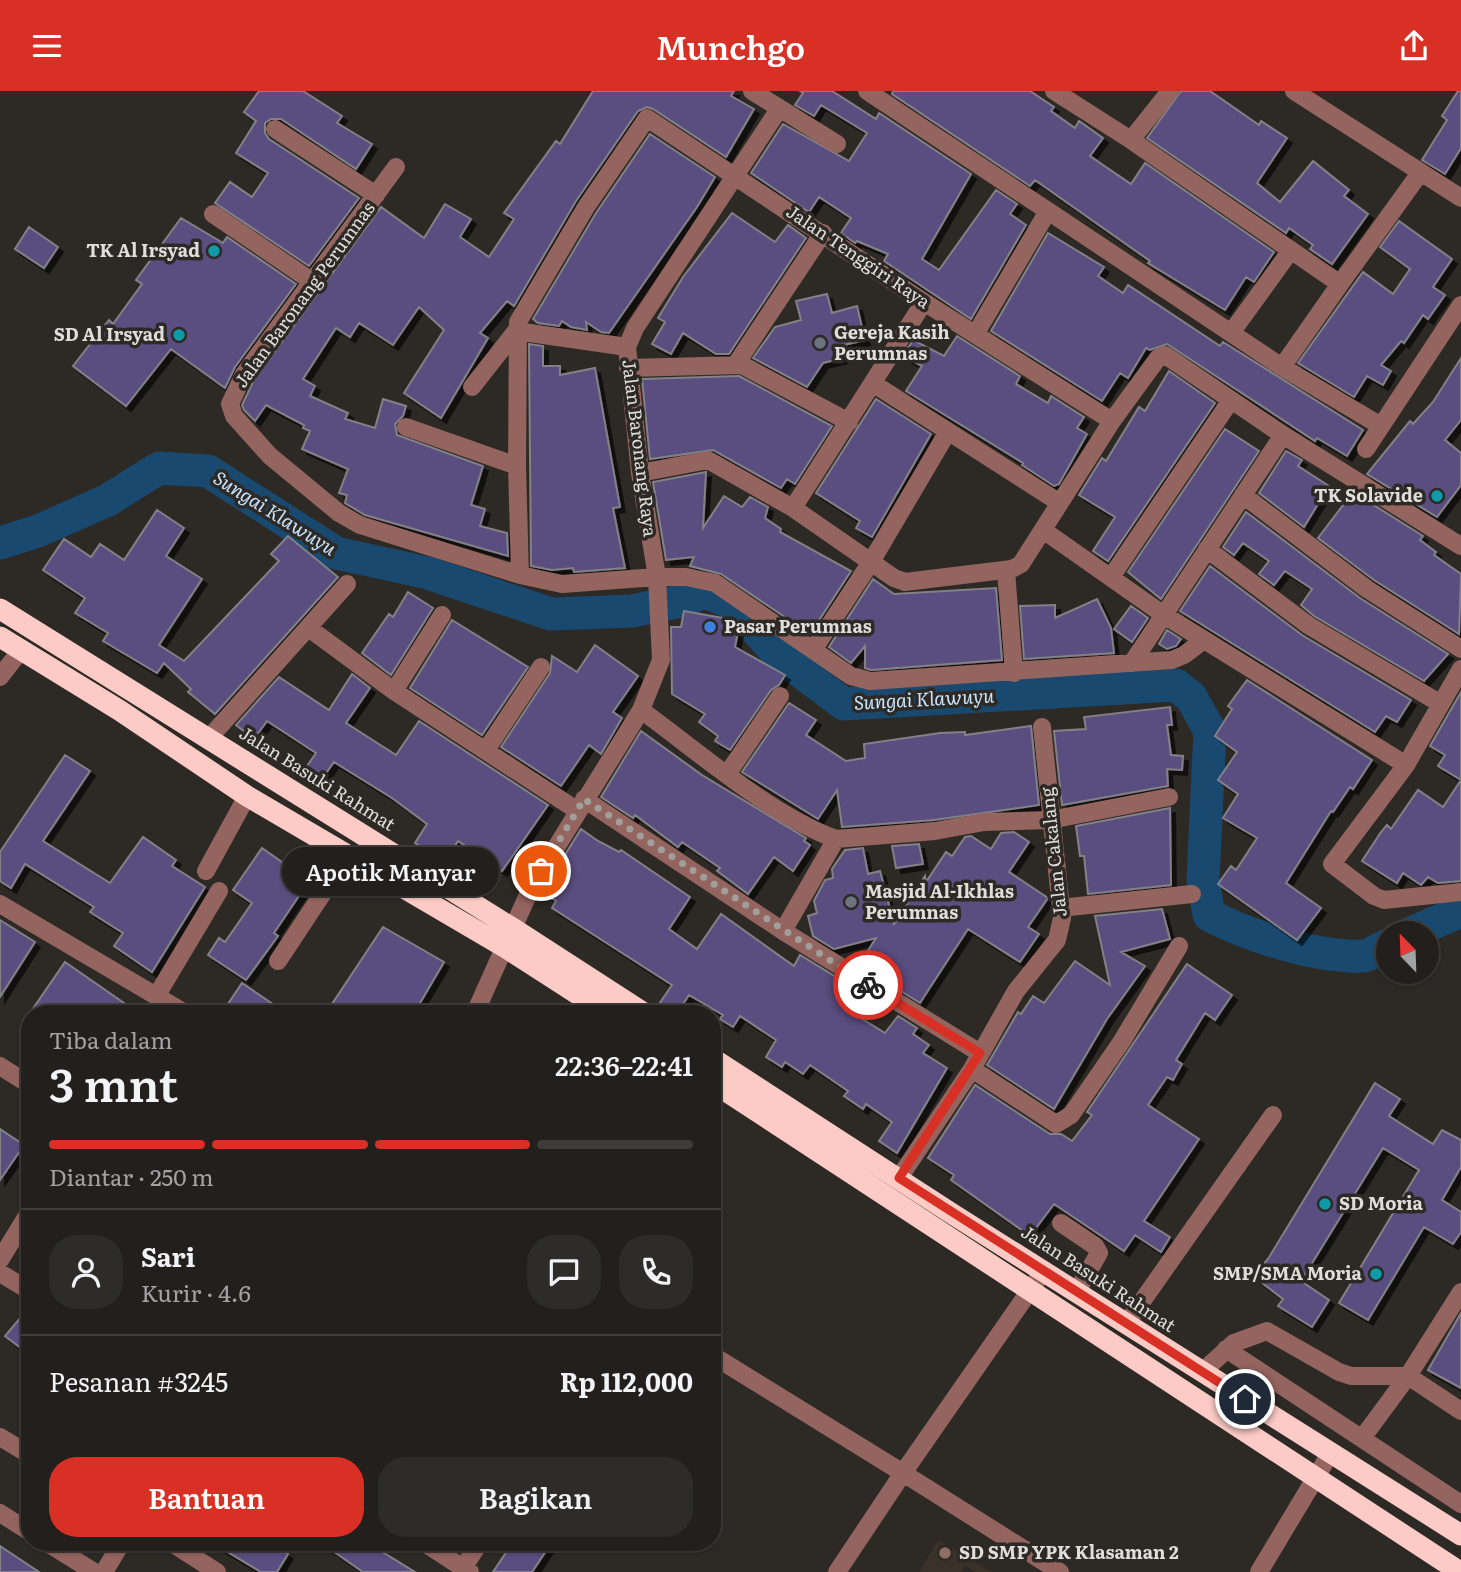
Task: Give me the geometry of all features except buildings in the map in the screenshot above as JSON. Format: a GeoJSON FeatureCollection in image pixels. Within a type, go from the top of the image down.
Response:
{"type":"FeatureCollection","features":[{"type":"Feature","properties":{"kind":"highway","name":"Jalan Basuki Rahmat"},"geometry":{"type":"LineString","coordinates":[[2,611],[209,738],[510,938],[597,1005]]}},
{"type":"Feature","properties":{"kind":"highway","name":"Jalan Basuki Rahmat"},"geometry":{"type":"LineString","coordinates":[[0,637],[120,710],[247,796],[348,855],[510,938],[630,1005]]}},
{"type":"Feature","properties":{"kind":"highway"},"geometry":{"type":"LineString","coordinates":[[120,710],[131,690]]}},
{"type":"Feature","properties":{"kind":"highway","name":"Jalan Basuki Rahmat"},"geometry":{"type":"LineString","coordinates":[[721,1066],[770,1107],[1030,1291],[1460,1572]]}},
{"type":"Feature","properties":{"kind":"highway","name":"Jalan Basuki Rahmat"},"geometry":{"type":"LineString","coordinates":[[721,1086],[770,1107],[899,1178],[1461,1535]]}},
{"type":"Feature","properties":{"kind":"street"},"geometry":{"type":"LineString","coordinates":[[752,91],[837,144]]}},
{"type":"Feature","properties":{"kind":"street"},"geometry":{"type":"LineString","coordinates":[[867,91],[1282,367],[1381,426]]}},
{"type":"Feature","properties":{"kind":"street"},"geometry":{"type":"LineString","coordinates":[[1054,91],[1131,140],[1340,284]]}},
{"type":"Feature","properties":{"kind":"street"},"geometry":{"type":"LineString","coordinates":[[1131,140],[1170,91]]}},
{"type":"Feature","properties":{"kind":"street"},"geometry":{"type":"LineString","coordinates":[[1294,91],[1461,198]]}},
{"type":"Feature","properties":{"kind":"street","name":"Jalan Baronang Raya"},"geometry":{"type":"LineString","coordinates":[[479,1005],[531,888],[641,709],[659,669],[662,645],[657,581],[640,473],[626,347],[635,328],[779,109]]}},
{"type":"Feature","properties":{"kind":"street","name":"Jalan Tenggiri Raya"},"geometry":{"type":"LineString","coordinates":[[516,331],[527,303],[645,119],[651,118],[925,302],[1112,421]]}},
{"type":"Feature","properties":{"kind":"street"},"geometry":{"type":"LineString","coordinates":[[275,129],[376,195]]}},
{"type":"Feature","properties":{"kind":"street","name":"Jalan Baronang Perumnas"},"geometry":{"type":"LineString","coordinates":[[396,167],[244,374],[230,404],[234,416],[285,471],[353,522],[520,575],[573,585],[686,577],[715,583],[855,678],[870,681],[1014,673],[1178,658],[1204,640]]}},
{"type":"Feature","properties":{"kind":"street"},"geometry":{"type":"LineString","coordinates":[[1282,367],[1420,173]]}},
{"type":"Feature","properties":{"kind":"street"},"geometry":{"type":"LineString","coordinates":[[976,333],[1048,211]]}},
{"type":"Feature","properties":{"kind":"street"},"geometry":{"type":"LineString","coordinates":[[213,213],[313,282]]}},
{"type":"Feature","properties":{"kind":"street"},"geometry":{"type":"LineString","coordinates":[[736,364],[823,233]]}},
{"type":"Feature","properties":{"kind":"street"},"geometry":{"type":"LineString","coordinates":[[1231,333],[1291,250]]}},
{"type":"Feature","properties":{"kind":"street"},"geometry":{"type":"LineString","coordinates":[[793,508],[925,302]]}},
{"type":"Feature","properties":{"kind":"street"},"geometry":{"type":"LineString","coordinates":[[1366,449],[1461,305]]}},
{"type":"Feature","properties":{"kind":"street"},"geometry":{"type":"LineString","coordinates":[[516,331],[626,347]]}},
{"type":"Feature","properties":{"kind":"street"},"geometry":{"type":"LineString","coordinates":[[472,387],[516,331]]}},
{"type":"Feature","properties":{"kind":"street"},"geometry":{"type":"LineString","coordinates":[[516,331],[520,575]]}},
{"type":"Feature","properties":{"kind":"street"},"geometry":{"type":"LineString","coordinates":[[640,473],[708,460],[793,508],[894,578],[917,583],[1006,571],[1021,564],[1112,421],[1163,355],[1283,435],[1461,546]]}},
{"type":"Feature","properties":{"kind":"street"},"geometry":{"type":"LineString","coordinates":[[628,368],[736,364],[849,422]]}},
{"type":"Feature","properties":{"kind":"street"},"geometry":{"type":"LineString","coordinates":[[874,384],[1060,503]]}},
{"type":"Feature","properties":{"kind":"street"},"geometry":{"type":"LineString","coordinates":[[1111,577],[1231,400]]}},
{"type":"Feature","properties":{"kind":"street"},"geometry":{"type":"LineString","coordinates":[[406,427],[517,466]]}},
{"type":"Feature","properties":{"kind":"street"},"geometry":{"type":"LineString","coordinates":[[813,650],[871,562],[947,433]]}},
{"type":"Feature","properties":{"kind":"street"},"geometry":{"type":"LineString","coordinates":[[1132,663],[1283,435]]}},
{"type":"Feature","properties":{"kind":"street"},"geometry":{"type":"LineString","coordinates":[[1243,495],[1367,589],[1461,649]]}},
{"type":"Feature","properties":{"kind":"street"},"geometry":{"type":"LineString","coordinates":[[1043,530],[1164,615],[1406,765]]}},
{"type":"Feature","properties":{"kind":"street"},"geometry":{"type":"LineString","coordinates":[[1207,549],[1308,625],[1441,704]]}},
{"type":"Feature","properties":{"kind":"street"},"geometry":{"type":"LineString","coordinates":[[1006,571],[1014,673]]}},
{"type":"Feature","properties":{"kind":"street"},"geometry":{"type":"LineString","coordinates":[[209,738],[348,584]]}},
{"type":"Feature","properties":{"kind":"street"},"geometry":{"type":"LineString","coordinates":[[394,691],[442,615]]}},
{"type":"Feature","properties":{"kind":"street"},"geometry":{"type":"LineString","coordinates":[[310,629],[394,691],[485,750],[581,805],[783,931],[976,1061],[1056,1124],[1071,1115],[1122,1041],[1179,946]]}},
{"type":"Feature","properties":{"kind":"street"},"geometry":{"type":"LineString","coordinates":[[0,677],[21,650]]}},
{"type":"Feature","properties":{"kind":"street"},"geometry":{"type":"LineString","coordinates":[[485,750],[541,667]]}},
{"type":"Feature","properties":{"kind":"street"},"geometry":{"type":"LineString","coordinates":[[1461,669],[1406,765],[1332,865],[1374,896],[1384,900],[1461,892]]}},
{"type":"Feature","properties":{"kind":"street"},"geometry":{"type":"LineString","coordinates":[[728,773],[780,697]]}},
{"type":"Feature","properties":{"kind":"street"},"geometry":{"type":"LineString","coordinates":[[641,709],[805,825],[836,839],[934,831],[984,822],[1050,820],[1169,797]]}},
{"type":"Feature","properties":{"kind":"street","name":"Jalan Cakalang"},"geometry":{"type":"LineString","coordinates":[[899,1178],[976,1061],[1016,991],[1057,940],[1061,925],[1060,908],[1042,727]]}},
{"type":"Feature","properties":{"kind":"street"},"geometry":{"type":"LineString","coordinates":[[206,871],[247,796]]}},
{"type":"Feature","properties":{"kind":"street"},"geometry":{"type":"LineString","coordinates":[[783,931],[836,839]]}},
{"type":"Feature","properties":{"kind":"street"},"geometry":{"type":"LineString","coordinates":[[278,961],[348,855]]}},
{"type":"Feature","properties":{"kind":"street"},"geometry":{"type":"LineString","coordinates":[[0,904],[162,1003],[219,891]]}},
{"type":"Feature","properties":{"kind":"street"},"geometry":{"type":"LineString","coordinates":[[1060,908],[1192,894]]}},
{"type":"Feature","properties":{"kind":"street"},"geometry":{"type":"LineString","coordinates":[[0,1066],[21,1079]]}},
{"type":"Feature","properties":{"kind":"street"},"geometry":{"type":"LineString","coordinates":[[1126,1324],[1273,1115]]}},
{"type":"Feature","properties":{"kind":"street"},"geometry":{"type":"LineString","coordinates":[[1061,1223],[1095,1246],[1099,1254],[1077,1291]]}},
{"type":"Feature","properties":{"kind":"street"},"geometry":{"type":"LineString","coordinates":[[0,1260],[21,1226]]}},
{"type":"Feature","properties":{"kind":"street"},"geometry":{"type":"LineString","coordinates":[[837,1572],[902,1473],[1044,1270]]}},
{"type":"Feature","properties":{"kind":"street"},"geometry":{"type":"LineString","coordinates":[[0,1273],[21,1286]]}},
{"type":"Feature","properties":{"kind":"street"},"geometry":{"type":"LineString","coordinates":[[1363,1437],[1408,1377],[1461,1292]]}},
{"type":"Feature","properties":{"kind":"street"},"geometry":{"type":"LineString","coordinates":[[1202,1372],[1226,1349],[1249,1335],[1267,1331],[1339,1372],[1351,1376],[1408,1377],[1461,1411]]}},
{"type":"Feature","properties":{"kind":"street"},"geometry":{"type":"LineString","coordinates":[[1226,1349],[1461,1504]]}},
{"type":"Feature","properties":{"kind":"street"},"geometry":{"type":"LineString","coordinates":[[721,1361],[1060,1572]]}},
{"type":"Feature","properties":{"kind":"street"},"geometry":{"type":"LineString","coordinates":[[0,1437],[21,1450]]}},
{"type":"Feature","properties":{"kind":"street"},"geometry":{"type":"LineString","coordinates":[[1259,1572],[1331,1451]]}},
{"type":"Feature","properties":{"kind":"street"},"geometry":{"type":"LineString","coordinates":[[0,1513],[21,1526]]}},
{"type":"Feature","properties":{"kind":"street"},"geometry":{"type":"LineString","coordinates":[[60,1551],[94,1572]]}},
{"type":"Feature","properties":{"kind":"street"},"geometry":{"type":"LineString","coordinates":[[104,1572],[117,1551]]}},
{"type":"Feature","properties":{"kind":"street"},"geometry":{"type":"LineString","coordinates":[[184,1551],[217,1572]]}},
{"type":"Feature","properties":{"kind":"street"},"geometry":{"type":"LineString","coordinates":[[436,1551],[464,1571],[475,1551]]}},
{"type":"Feature","properties":{"kind":"shaded area","name":"SD SMP YPK Klasaman 2"},"geometry":{"type":"Polygon","coordinates":[[[938,1540],[992,1572],[976,1572],[965,1565],[961,1572],[919,1572],[938,1540]]]}},
{"type":"Feature","properties":{"kind":"waterway","name":"Sungai Klawuyu"},"geometry":{"type":"LineString","coordinates":[[0,543],[38,531],[108,500],[159,468],[208,471],[336,553],[428,573],[551,614],[632,611],[681,601],[705,592],[732,603],[780,656],[844,704],[1176,685],[1191,697],[1210,731],[1203,880],[1209,915],[1243,931],[1305,949],[1345,956],[1363,956],[1376,951]]}},
{"type":"Feature","properties":{"kind":"waterway","name":"Sungai Klawuyu"},"geometry":{"type":"LineString","coordinates":[[1438,921],[1461,911]]}},
{"type":"Feature","properties":{"kind":"way so far"},"geometry":{"type":"LineString","coordinates":[[541,871],[584,799],[868,985]]}},
{"type":"Feature","properties":{"kind":"place","name":"TK Al Irsyad"},"geometry":{"type":"Point","coordinates":[214,251]}},
{"type":"Feature","properties":{"kind":"place","name":"SD Al Irsyad"},"geometry":{"type":"Point","coordinates":[179,335]}},
{"type":"Feature","properties":{"kind":"place","name":"Gereja Kasih Perumnas"},"geometry":{"type":"Point","coordinates":[820,343]}},
{"type":"Feature","properties":{"kind":"place","name":"TK Solavide"},"geometry":{"type":"Point","coordinates":[1437,496]}},
{"type":"Feature","properties":{"kind":"place","name":"Pasar Perumnas"},"geometry":{"type":"Point","coordinates":[710,627]}},
{"type":"Feature","properties":{"kind":"place","name":"Apotik Manyar"},"geometry":{"type":"Point","coordinates":[541,871]}},
{"type":"Feature","properties":{"kind":"place","name":"Masjid Al-Ikhlas Perumnas"},"geometry":{"type":"Point","coordinates":[851,902]}},
{"type":"Feature","properties":{"kind":"place","name":"SD Moria"},"geometry":{"type":"Point","coordinates":[1325,1204]}},
{"type":"Feature","properties":{"kind":"place","name":"SMP/SMA Moria"},"geometry":{"type":"Point","coordinates":[1376,1274]}},
{"type":"Feature","properties":{"kind":"place","name":"SD SMP YPK Klasaman 2"},"geometry":{"type":"Point","coordinates":[945,1553]}},
{"type":"Feature","properties":{"kind":"route"},"geometry":{"type":"LineString","coordinates":[[868,985],[980,1053],[899,1178],[1245,1399]]}}]}
